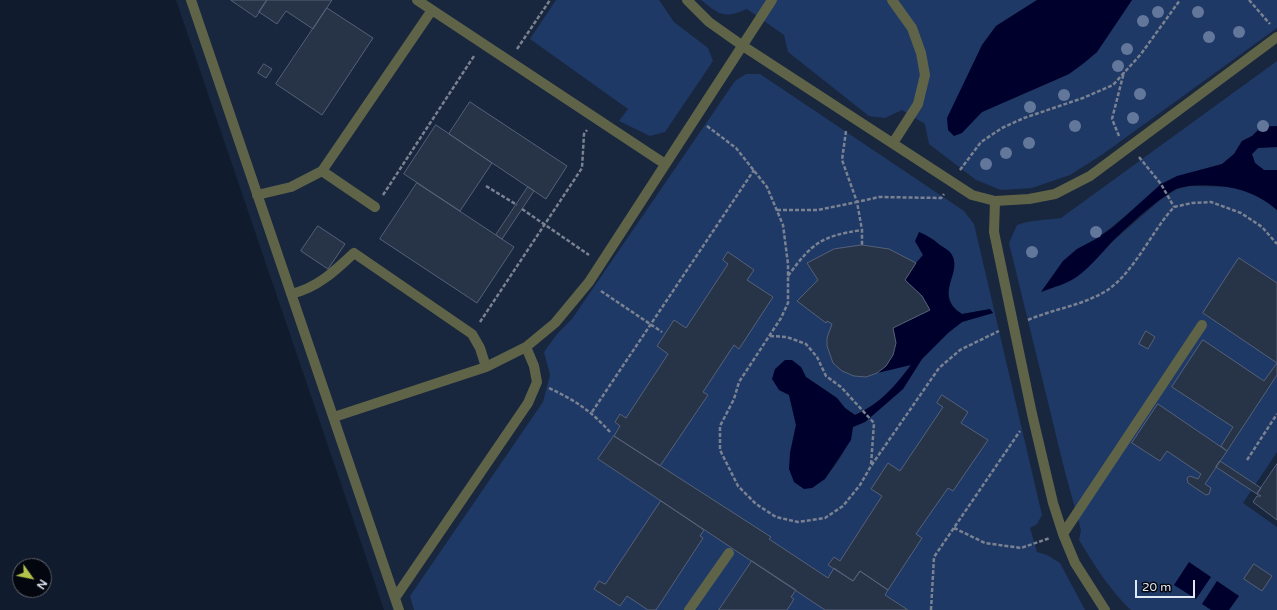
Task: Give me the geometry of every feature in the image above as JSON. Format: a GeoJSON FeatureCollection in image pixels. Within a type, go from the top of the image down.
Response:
{"type":"FeatureCollection","features":[{"type":"Feature","properties":{"kind":"lane"},"geometry":{"type":"LineString","coordinates":[[191,0],[334,417],[398,610]]}},
{"type":"Feature","properties":{"kind":"lane"},"geometry":{"type":"LineString","coordinates":[[417,0],[665,164]]}},
{"type":"Feature","properties":{"kind":"lane"},"geometry":{"type":"LineString","coordinates":[[687,0],[709,22],[743,46],[849,114],[952,183],[972,195],[995,201],[1028,199],[1055,194],[1090,176],[1277,37]]}},
{"type":"Feature","properties":{"kind":"lane"},"geometry":{"type":"LineString","coordinates":[[334,417],[486,367],[526,347],[555,324],[589,282],[772,0]]}},
{"type":"Feature","properties":{"kind":"lane"},"geometry":{"type":"LineString","coordinates":[[892,0],[912,28],[921,53],[925,75],[918,104],[893,143]]}},
{"type":"Feature","properties":{"kind":"lane"},"geometry":{"type":"LineString","coordinates":[[257,195],[291,187],[322,171],[331,160],[432,10]]}},
{"type":"Feature","properties":{"kind":"lane"},"geometry":{"type":"LineString","coordinates":[[322,171],[375,207]]}},
{"type":"Feature","properties":{"kind":"lane"},"geometry":{"type":"LineString","coordinates":[[995,201],[994,232],[1052,503],[1075,563],[1105,610]]}},
{"type":"Feature","properties":{"kind":"lane"},"geometry":{"type":"LineString","coordinates":[[291,294],[303,291],[331,275],[354,253],[472,334],[480,348],[486,367]]}},
{"type":"Feature","properties":{"kind":"lane"},"geometry":{"type":"LineString","coordinates":[[1063,534],[1202,325]]}},
{"type":"Feature","properties":{"kind":"lane"},"geometry":{"type":"LineString","coordinates":[[395,598],[528,403],[537,382],[534,366],[526,347]]}},
{"type":"Feature","properties":{"kind":"lane"},"geometry":{"type":"LineString","coordinates":[[690,610],[729,553]]}},
{"type":"Feature","properties":{"kind":"path"},"geometry":{"type":"LineString","coordinates":[[509,62],[550,0]]}},
{"type":"Feature","properties":{"kind":"path"},"geometry":{"type":"LineString","coordinates":[[777,210],[818,210],[879,197],[941,198],[981,142],[1002,128],[1083,98],[1113,85],[1141,54],[1180,0]]}},
{"type":"Feature","properties":{"kind":"path"},"geometry":{"type":"LineString","coordinates":[[1249,0],[1272,26]]}},
{"type":"Feature","properties":{"kind":"path"},"geometry":{"type":"LineString","coordinates":[[375,207],[482,44]]}},
{"type":"Feature","properties":{"kind":"path"},"geometry":{"type":"LineString","coordinates":[[849,114],[842,160],[857,202],[862,230],[862,245]]}},
{"type":"Feature","properties":{"kind":"path"},"geometry":{"type":"LineString","coordinates":[[472,334],[582,168],[584,134],[593,117]]}},
{"type":"Feature","properties":{"kind":"path"},"geometry":{"type":"LineString","coordinates":[[696,118],[736,148],[754,170],[767,186],[783,225],[788,276],[788,303],[770,336],[739,382],[734,399],[720,426],[720,450],[738,486],[756,504],[776,517],[798,522],[825,518],[843,506],[860,485],[871,466],[939,368],[960,350],[988,335],[1037,316],[1078,305],[1106,290],[1126,273],[1174,207],[1211,202],[1241,213],[1262,227],[1277,244]]}},
{"type":"Feature","properties":{"kind":"path"},"geometry":{"type":"LineString","coordinates":[[592,412],[754,170]]}},
{"type":"Feature","properties":{"kind":"path"},"geometry":{"type":"LineString","coordinates":[[1160,184],[1174,207]]}},
{"type":"Feature","properties":{"kind":"path"},"geometry":{"type":"LineString","coordinates":[[486,186],[516,205]]}},
{"type":"Feature","properties":{"kind":"path"},"geometry":{"type":"LineString","coordinates":[[522,209],[600,263]]}},
{"type":"Feature","properties":{"kind":"path"},"geometry":{"type":"LineString","coordinates":[[788,276],[805,253],[817,242],[839,234],[862,230]]}},
{"type":"Feature","properties":{"kind":"path"},"geometry":{"type":"LineString","coordinates":[[589,282],[662,332]]}},
{"type":"Feature","properties":{"kind":"path"},"geometry":{"type":"LineString","coordinates":[[770,336],[787,337],[806,344],[817,358],[826,376],[841,387],[874,424],[871,466]]}},
{"type":"Feature","properties":{"kind":"path"},"geometry":{"type":"LineString","coordinates":[[537,382],[566,396],[592,412],[610,432]]}},
{"type":"Feature","properties":{"kind":"path"},"geometry":{"type":"LineString","coordinates":[[931,610],[934,557],[1032,414]]}},
{"type":"Feature","properties":{"kind":"path"},"geometry":{"type":"LineString","coordinates":[[1247,460],[1277,414]]}},
{"type":"Feature","properties":{"kind":"path"},"geometry":{"type":"LineString","coordinates":[[954,528],[985,543],[1021,548],[1063,534]]}},
{"type":"Feature","properties":{"kind":"shaded area"},"geometry":{"type":"Polygon","coordinates":[[[176,0],[1277,0],[1277,610],[384,610],[176,0]]]}},
{"type":"Feature","properties":{"kind":"shaded area"},"geometry":{"type":"Polygon","coordinates":[[[556,0],[659,0],[674,22],[708,48],[713,61],[665,132],[650,136],[619,121],[628,109],[530,39],[556,0]]]}},
{"type":"Feature","properties":{"kind":"shaded area"},"geometry":{"type":"Polygon","coordinates":[[[701,0],[1037,0],[996,26],[982,45],[971,69],[972,121],[982,112],[1069,74],[1084,63],[1097,52],[1132,0],[1277,0],[1277,28],[1103,154],[1070,175],[1032,188],[1001,190],[976,180],[929,144],[925,124],[902,110],[885,118],[869,116],[788,52],[784,35],[747,9],[727,15],[718,12],[701,0]]]}},
{"type":"Feature","properties":{"kind":"shaded area"},"geometry":{"type":"Polygon","coordinates":[[[1037,0],[1132,0],[1097,52],[1084,63],[1069,74],[982,112],[962,133],[954,136],[948,130],[947,118],[982,45],[996,26],[1037,0]]]}},
{"type":"Feature","properties":{"kind":"shaded area"},"geometry":{"type":"Polygon","coordinates":[[[1277,61],[1277,126],[1261,127],[1252,136],[1242,141],[1234,154],[1222,164],[1200,171],[1128,214],[1096,239],[1077,249],[1063,261],[1042,291],[1065,283],[1159,201],[1177,189],[1191,186],[1233,187],[1250,193],[1267,202],[1277,210],[1277,452],[1243,503],[1277,527],[1277,610],[1131,610],[1109,586],[1079,540],[1081,530],[1065,472],[1009,243],[1017,225],[1033,221],[1061,218],[1277,61]]]}},
{"type":"Feature","properties":{"kind":"shaded area"},"geometry":{"type":"Polygon","coordinates":[[[746,74],[760,74],[964,211],[974,224],[1042,515],[1037,524],[1030,528],[1037,552],[1047,555],[1060,563],[1085,610],[414,610],[410,596],[543,402],[550,375],[544,352],[557,334],[572,319],[735,81],[746,74]],[[915,241],[923,255],[905,280],[922,296],[930,310],[893,328],[895,339],[894,348],[886,366],[900,367],[911,364],[887,394],[864,411],[855,415],[845,408],[837,398],[806,377],[801,367],[789,395],[796,425],[790,453],[812,488],[826,476],[838,461],[847,444],[852,427],[865,422],[903,389],[922,359],[948,333],[962,322],[993,313],[990,309],[962,314],[951,303],[949,291],[954,262],[915,241]]]}},
{"type":"Feature","properties":{"kind":"shaded area"},"geometry":{"type":"Polygon","coordinates":[[[1277,126],[1277,147],[1258,148],[1252,154],[1255,163],[1264,170],[1277,170],[1277,210],[1257,196],[1235,188],[1203,185],[1186,186],[1176,189],[1151,206],[1078,276],[1065,283],[1041,292],[1063,261],[1077,249],[1096,239],[1112,228],[1161,184],[1177,176],[1222,164],[1234,154],[1242,141],[1252,136],[1261,127],[1277,126]]]}},
{"type":"Feature","properties":{"kind":"shaded area"},"geometry":{"type":"Polygon","coordinates":[[[1277,147],[1277,170],[1264,170],[1255,163],[1252,154],[1258,148],[1277,147]]]}},
{"type":"Feature","properties":{"kind":"shaded area"},"geometry":{"type":"Polygon","coordinates":[[[919,232],[930,237],[948,250],[954,260],[949,291],[949,299],[953,306],[962,314],[990,309],[993,313],[962,322],[948,333],[922,359],[903,389],[865,422],[853,427],[851,440],[825,479],[812,488],[804,489],[794,482],[789,469],[790,453],[796,425],[789,395],[779,390],[772,379],[775,369],[785,360],[792,360],[801,367],[806,377],[837,398],[845,408],[855,415],[872,406],[886,394],[911,365],[877,373],[887,364],[893,353],[895,347],[895,335],[893,328],[930,310],[922,296],[905,280],[923,255],[915,241],[919,232]]]}},
{"type":"Feature","properties":{"kind":"shaded area"},"geometry":{"type":"Polygon","coordinates":[[[1189,562],[1211,577],[1196,599],[1174,585],[1189,562]]]}},
{"type":"Feature","properties":{"kind":"shaded area"},"geometry":{"type":"Polygon","coordinates":[[[1217,581],[1239,596],[1229,610],[1211,610],[1202,604],[1217,581]]]}},
{"type":"Feature","properties":{"kind":"building"},"geometry":{"type":"Polygon","coordinates":[[[231,0],[267,0],[256,17],[231,0]]]}},
{"type":"Feature","properties":{"kind":"building"},"geometry":{"type":"Polygon","coordinates":[[[267,0],[332,0],[313,29],[286,11],[277,24],[259,12],[267,0]]]}},
{"type":"Feature","properties":{"kind":"building"},"geometry":{"type":"Polygon","coordinates":[[[327,8],[373,38],[322,115],[276,84],[327,8]]]}},
{"type":"Feature","properties":{"kind":"building"},"geometry":{"type":"Polygon","coordinates":[[[264,64],[272,69],[266,78],[258,73],[264,64]]]}},
{"type":"Feature","properties":{"kind":"building"},"geometry":{"type":"Polygon","coordinates":[[[470,102],[567,166],[546,199],[449,134],[470,102]]]}},
{"type":"Feature","properties":{"kind":"building"},"geometry":{"type":"Polygon","coordinates":[[[436,125],[492,163],[460,211],[404,174],[436,125]]]}},
{"type":"Feature","properties":{"kind":"building"},"geometry":{"type":"Polygon","coordinates":[[[417,183],[514,247],[477,303],[380,239],[417,183]]]}},
{"type":"Feature","properties":{"kind":"building"},"geometry":{"type":"Polygon","coordinates":[[[528,187],[534,191],[502,239],[496,235],[528,187]]]}},
{"type":"Feature","properties":{"kind":"building"},"geometry":{"type":"Polygon","coordinates":[[[318,226],[345,244],[328,269],[301,251],[318,226]]]}},
{"type":"Feature","properties":{"kind":"building"},"geometry":{"type":"Polygon","coordinates":[[[862,245],[889,249],[916,263],[905,280],[922,296],[930,310],[893,328],[896,343],[893,355],[886,366],[877,373],[866,377],[854,376],[842,371],[833,363],[827,346],[827,338],[832,324],[827,321],[826,323],[797,301],[818,280],[807,263],[834,249],[862,245]]]}},
{"type":"Feature","properties":{"kind":"building"},"geometry":{"type":"Polygon","coordinates":[[[728,252],[754,270],[747,280],[773,297],[739,349],[734,345],[703,392],[708,395],[660,466],[614,436],[620,426],[615,422],[620,414],[626,418],[668,354],[657,346],[674,320],[686,328],[728,264],[723,260],[728,252]]]}},
{"type":"Feature","properties":{"kind":"building"},"geometry":{"type":"Polygon","coordinates":[[[1239,258],[1277,283],[1277,363],[1203,313],[1239,258]]]}},
{"type":"Feature","properties":{"kind":"building"},"geometry":{"type":"Polygon","coordinates":[[[1146,331],[1155,337],[1148,349],[1139,344],[1146,331]]]}},
{"type":"Feature","properties":{"kind":"building"},"geometry":{"type":"Polygon","coordinates":[[[1203,340],[1264,381],[1277,363],[1277,375],[1227,451],[1221,446],[1233,427],[1172,387],[1203,340]]]}},
{"type":"Feature","properties":{"kind":"building"},"geometry":{"type":"Polygon","coordinates":[[[942,395],[968,412],[961,423],[988,440],[953,491],[948,488],[916,534],[922,538],[888,590],[860,571],[853,581],[828,565],[834,557],[840,561],[882,496],[871,489],[888,463],[900,471],[943,407],[937,403],[942,395]]]}},
{"type":"Feature","properties":{"kind":"building"},"geometry":{"type":"Polygon","coordinates":[[[1158,404],[1227,451],[1205,484],[1211,488],[1209,494],[1206,495],[1188,483],[1187,478],[1190,476],[1198,479],[1201,474],[1167,451],[1160,461],[1132,443],[1158,404]]]}},
{"type":"Feature","properties":{"kind":"building"},"geometry":{"type":"Polygon","coordinates":[[[614,436],[771,537],[769,539],[828,578],[834,568],[853,581],[860,571],[888,590],[885,595],[908,610],[825,610],[598,459],[614,436]]]}},
{"type":"Feature","properties":{"kind":"building"},"geometry":{"type":"Polygon","coordinates":[[[1220,461],[1261,488],[1257,494],[1216,467],[1220,461]]]}},
{"type":"Feature","properties":{"kind":"building"},"geometry":{"type":"Polygon","coordinates":[[[1277,464],[1277,520],[1253,502],[1257,496],[1261,496],[1257,494],[1277,464]]]}},
{"type":"Feature","properties":{"kind":"building"},"geometry":{"type":"Polygon","coordinates":[[[661,501],[704,530],[700,536],[703,538],[656,610],[648,610],[627,596],[620,606],[594,589],[599,581],[605,584],[661,501]]]}},
{"type":"Feature","properties":{"kind":"building"},"geometry":{"type":"Polygon","coordinates":[[[752,561],[796,590],[791,597],[794,599],[787,610],[719,610],[752,561]]]}},
{"type":"Feature","properties":{"kind":"building"},"geometry":{"type":"Polygon","coordinates":[[[1254,564],[1272,576],[1262,591],[1244,579],[1254,564]]]}}]}
